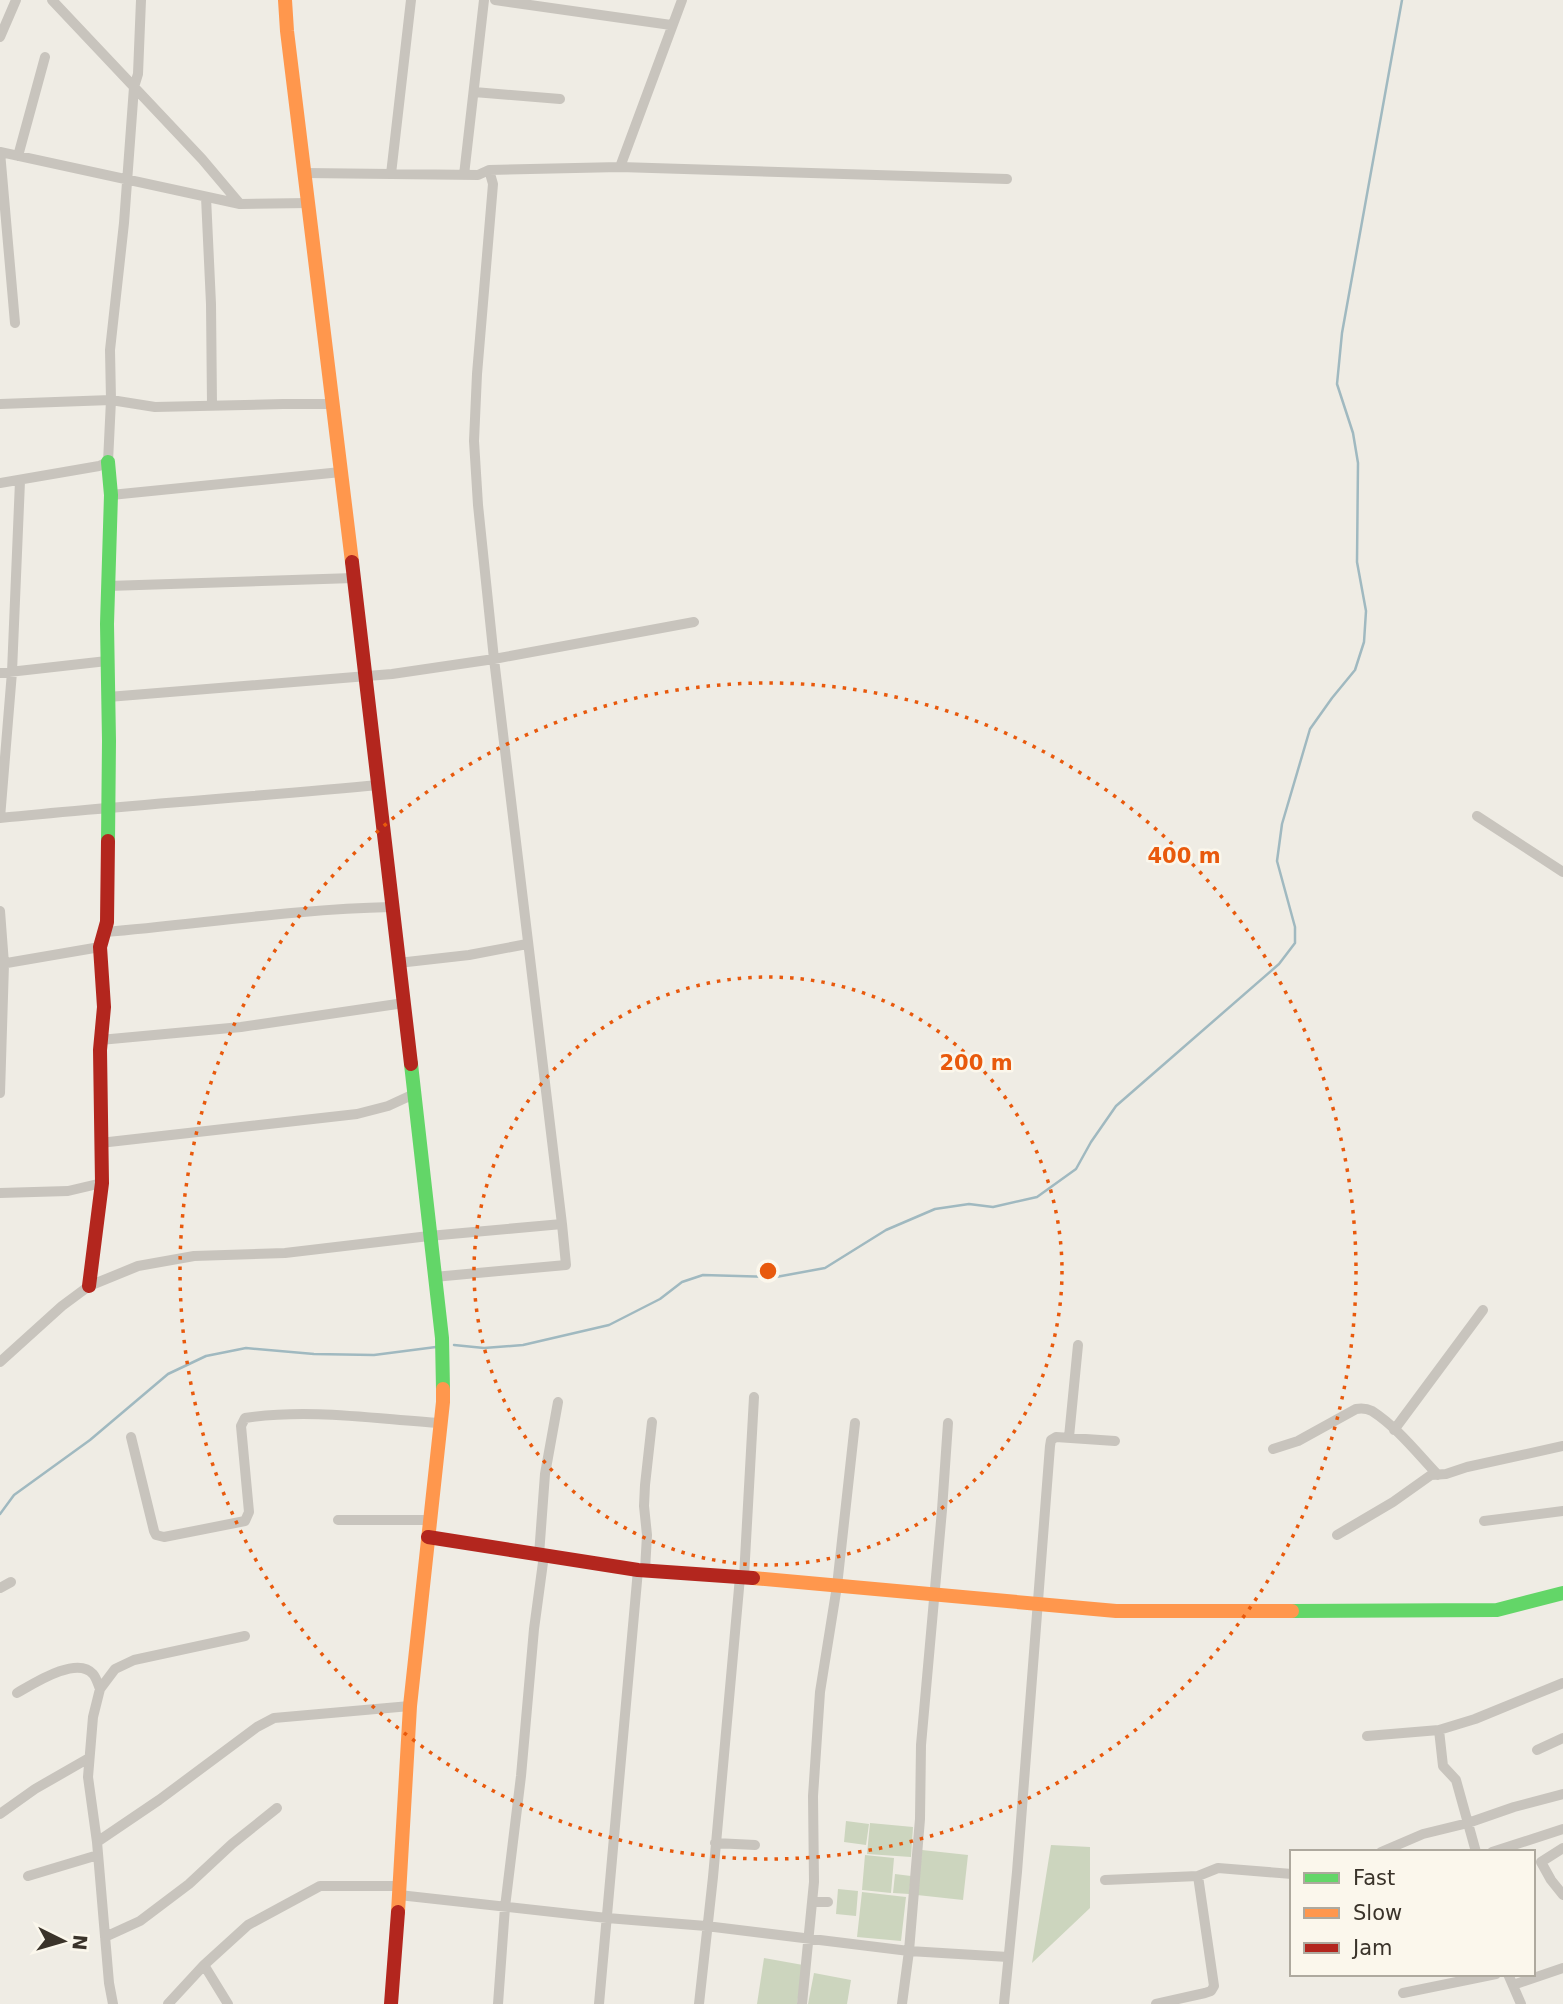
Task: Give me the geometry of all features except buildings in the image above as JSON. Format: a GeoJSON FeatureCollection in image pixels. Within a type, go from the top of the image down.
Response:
{"type":"FeatureCollection","features":[{"type":"Feature","properties":{"kind":"street"},"geometry":{"type":"LineString","coordinates":[[0,37],[16,0]]}},
{"type":"Feature","properties":{"kind":"street"},"geometry":{"type":"LineString","coordinates":[[52,0],[202,159],[240,204]]}},
{"type":"Feature","properties":{"kind":"street"},"geometry":{"type":"LineString","coordinates":[[89,1286],[102,1183],[100,1040],[104,1007],[100,947],[107,922],[110,350],[134,87],[138,74],[141,0]]}},
{"type":"Feature","properties":{"kind":"street"},"geometry":{"type":"LineString","coordinates":[[285,0],[442,1338],[443,1402],[410,1706],[391,2004]]}},
{"type":"Feature","properties":{"kind":"street"},"geometry":{"type":"LineString","coordinates":[[391,174],[411,0]]}},
{"type":"Feature","properties":{"kind":"street"},"geometry":{"type":"LineString","coordinates":[[464,175],[484,0]]}},
{"type":"Feature","properties":{"kind":"street"},"geometry":{"type":"LineString","coordinates":[[495,0],[671,25]]}},
{"type":"Feature","properties":{"kind":"street"},"geometry":{"type":"LineString","coordinates":[[620,167],[682,0]]}},
{"type":"Feature","properties":{"kind":"street"},"geometry":{"type":"LineString","coordinates":[[18,156],[46,57]]}},
{"type":"Feature","properties":{"kind":"street"},"geometry":{"type":"LineString","coordinates":[[474,92],[560,99]]}},
{"type":"Feature","properties":{"kind":"street"},"geometry":{"type":"LineString","coordinates":[[15,323],[0,152],[240,204],[309,203]]}},
{"type":"Feature","properties":{"kind":"street"},"geometry":{"type":"LineString","coordinates":[[305,173],[478,175],[489,170],[620,167],[1007,179]]}},
{"type":"Feature","properties":{"kind":"street"},"geometry":{"type":"LineString","coordinates":[[434,1277],[566,1265],[478,505],[474,441],[493,184],[489,170]]}},
{"type":"Feature","properties":{"kind":"street"},"geometry":{"type":"LineString","coordinates":[[206,197],[212,405]]}},
{"type":"Feature","properties":{"kind":"street"},"geometry":{"type":"LineString","coordinates":[[0,404],[111,400],[155,407],[334,404]]}},
{"type":"Feature","properties":{"kind":"street"},"geometry":{"type":"LineString","coordinates":[[0,483],[99,466],[108,462]]}},
{"type":"Feature","properties":{"kind":"street"},"geometry":{"type":"LineString","coordinates":[[111,495],[341,472]]}},
{"type":"Feature","properties":{"kind":"street"},"geometry":{"type":"LineString","coordinates":[[20,481],[12,672],[0,818],[379,785]]}},
{"type":"Feature","properties":{"kind":"street"},"geometry":{"type":"LineString","coordinates":[[108,586],[354,578]]}},
{"type":"Feature","properties":{"kind":"street"},"geometry":{"type":"LineString","coordinates":[[108,697],[392,674],[494,659],[694,622]]}},
{"type":"Feature","properties":{"kind":"street"},"geometry":{"type":"LineString","coordinates":[[0,673],[107,661]]}},
{"type":"Feature","properties":{"kind":"street"},"geometry":{"type":"LineString","coordinates":[[1477,816],[1563,872]]}},
{"type":"Feature","properties":{"kind":"street"},"geometry":{"type":"LineString","coordinates":[[105,932],[266,915],[391,907]]}},
{"type":"Feature","properties":{"kind":"street"},"geometry":{"type":"LineString","coordinates":[[0,911],[0,1093]]}},
{"type":"Feature","properties":{"kind":"street"},"geometry":{"type":"LineString","coordinates":[[398,963],[469,955],[527,944]]}},
{"type":"Feature","properties":{"kind":"street"},"geometry":{"type":"LineString","coordinates":[[2,964],[100,947]]}},
{"type":"Feature","properties":{"kind":"street"},"geometry":{"type":"LineString","coordinates":[[100,1040],[241,1027],[404,1003]]}},
{"type":"Feature","properties":{"kind":"street"},"geometry":{"type":"LineString","coordinates":[[100,1143],[357,1114],[387,1106],[414,1094]]}},
{"type":"Feature","properties":{"kind":"street"},"geometry":{"type":"LineString","coordinates":[[0,1193],[68,1191],[102,1183]]}},
{"type":"Feature","properties":{"kind":"street"},"geometry":{"type":"LineString","coordinates":[[0,1362],[89,1286],[138,1266],[194,1256],[274,1254],[562,1224]]}},
{"type":"Feature","properties":{"kind":"street"},"geometry":{"type":"LineString","coordinates":[[1394,1430],[1483,1310]]}},
{"type":"Feature","properties":{"kind":"street"},"geometry":{"type":"LineString","coordinates":[[1069,1437],[1078,1345]]}},
{"type":"Feature","properties":{"kind":"street"},"geometry":{"type":"LineString","coordinates":[[699,2004],[742,1577],[754,1397]]}},
{"type":"Feature","properties":{"kind":"street"},"geometry":{"type":"LineString","coordinates":[[498,2004],[505,1907],[521,1776],[542,1555],[545,1474],[558,1402]]}},
{"type":"Feature","properties":{"kind":"street"},"geometry":{"type":"LineString","coordinates":[[1273,1449],[1298,1440],[1356,1409],[1364,1408],[1372,1411],[1394,1430],[1438,1475]]}},
{"type":"Feature","properties":{"kind":"street"},"geometry":{"type":"LineString","coordinates":[[131,1437],[154,1531],[156,1535],[164,1537],[244,1521],[249,1512],[241,1426],[245,1418],[301,1413],[440,1423]]}},
{"type":"Feature","properties":{"kind":"street"},"geometry":{"type":"LineString","coordinates":[[599,2004],[647,1535],[644,1506],[652,1422]]}},
{"type":"Feature","properties":{"kind":"street"},"geometry":{"type":"LineString","coordinates":[[802,2004],[813,1902],[813,1796],[820,1692],[837,1586],[855,1423]]}},
{"type":"Feature","properties":{"kind":"street"},"geometry":{"type":"LineString","coordinates":[[902,2004],[920,1819],[921,1745],[943,1510],[948,1423]]}},
{"type":"Feature","properties":{"kind":"street"},"geometry":{"type":"LineString","coordinates":[[1004,2004],[1017,1872],[1050,1446],[1056,1437],[1115,1441]]}},
{"type":"Feature","properties":{"kind":"street"},"geometry":{"type":"LineString","coordinates":[[1337,1535],[1393,1502],[1427,1477],[1563,1446]]}},
{"type":"Feature","properties":{"kind":"street"},"geometry":{"type":"LineString","coordinates":[[1485,1521],[1563,1511]]}},
{"type":"Feature","properties":{"kind":"street"},"geometry":{"type":"LineString","coordinates":[[338,1520],[430,1520]]}},
{"type":"Feature","properties":{"kind":"street"},"geometry":{"type":"LineString","coordinates":[[428,1537],[642,1570],[1116,1611],[1497,1610],[1563,1593]]}},
{"type":"Feature","properties":{"kind":"street"},"geometry":{"type":"LineString","coordinates":[[0,1588],[11,1582]]}},
{"type":"Feature","properties":{"kind":"street"},"geometry":{"type":"LineString","coordinates":[[113,2004],[88,1777],[93,1717],[100,1689],[115,1669],[134,1660],[245,1636]]}},
{"type":"Feature","properties":{"kind":"street"},"geometry":{"type":"LineString","coordinates":[[17,1693],[60,1670],[78,1668],[94,1674],[100,1689]]}},
{"type":"Feature","properties":{"kind":"street"},"geometry":{"type":"LineString","coordinates":[[1367,1736],[1439,1730],[1475,1719],[1563,1683]]}},
{"type":"Feature","properties":{"kind":"street"},"geometry":{"type":"LineString","coordinates":[[97,1842],[257,1727],[274,1718],[410,1706]]}},
{"type":"Feature","properties":{"kind":"street"},"geometry":{"type":"LineString","coordinates":[[1439,1730],[1443,1766],[1455,1780],[1475,1850]]}},
{"type":"Feature","properties":{"kind":"street"},"geometry":{"type":"LineString","coordinates":[[1537,1750],[1563,1738]]}},
{"type":"Feature","properties":{"kind":"street"},"geometry":{"type":"LineString","coordinates":[[0,1814],[35,1789],[89,1758]]}},
{"type":"Feature","properties":{"kind":"street"},"geometry":{"type":"LineString","coordinates":[[1386,1850],[1423,1834],[1563,1794]]}},
{"type":"Feature","properties":{"kind":"street"},"geometry":{"type":"LineString","coordinates":[[105,1937],[140,1921],[189,1885],[232,1844],[277,1808]]}},
{"type":"Feature","properties":{"kind":"street"},"geometry":{"type":"LineString","coordinates":[[1498,1850],[1563,1829]]}},
{"type":"Feature","properties":{"kind":"street"},"geometry":{"type":"LineString","coordinates":[[715,1843],[755,1845]]}},
{"type":"Feature","properties":{"kind":"street"},"geometry":{"type":"LineString","coordinates":[[1563,1848],[1541,1862],[1563,1895]]}},
{"type":"Feature","properties":{"kind":"street"},"geometry":{"type":"LineString","coordinates":[[27,1876],[98,1855]]}},
{"type":"Feature","properties":{"kind":"street"},"geometry":{"type":"LineString","coordinates":[[1105,1880],[1198,1876],[1218,1868],[1290,1874]]}},
{"type":"Feature","properties":{"kind":"street"},"geometry":{"type":"LineString","coordinates":[[1156,2004],[1205,1993],[1211,1991],[1214,1986],[1198,1876]]}},
{"type":"Feature","properties":{"kind":"street"},"geometry":{"type":"LineString","coordinates":[[168,2004],[204,1965],[248,1925],[320,1886],[399,1891],[505,1907],[706,1926],[909,1951],[1008,1957]]}},
{"type":"Feature","properties":{"kind":"street"},"geometry":{"type":"LineString","coordinates":[[813,1902],[828,1902]]}},
{"type":"Feature","properties":{"kind":"street"},"geometry":{"type":"LineString","coordinates":[[204,1965],[228,2004]]}},
{"type":"Feature","properties":{"kind":"street"},"geometry":{"type":"LineString","coordinates":[[1513,1985],[1563,1968]]}},
{"type":"Feature","properties":{"kind":"street"},"geometry":{"type":"LineString","coordinates":[[1403,1993],[1486,1976]]}},
{"type":"Feature","properties":{"kind":"street"},"geometry":{"type":"LineString","coordinates":[[1509,1976],[1521,2004]]}},
{"type":"Feature","properties":{"kind":"green space"},"geometry":{"type":"Polygon","coordinates":[[[846,1821],[869,1824],[866,1845],[844,1842],[846,1821]]]}},
{"type":"Feature","properties":{"kind":"green space"},"geometry":{"type":"Polygon","coordinates":[[[870,1823],[913,1827],[911,1857],[867,1854],[870,1823]]]}},
{"type":"Feature","properties":{"kind":"green space"},"geometry":{"type":"Polygon","coordinates":[[[1051,1845],[1090,1847],[1090,1908],[1032,1963],[1051,1845]]]}},
{"type":"Feature","properties":{"kind":"green space"},"geometry":{"type":"Polygon","coordinates":[[[922,1850],[968,1855],[963,1900],[917,1895],[922,1850]]]}},
{"type":"Feature","properties":{"kind":"green space"},"geometry":{"type":"Polygon","coordinates":[[[865,1855],[894,1858],[891,1893],[862,1890],[865,1855]]]}},
{"type":"Feature","properties":{"kind":"green space"},"geometry":{"type":"Polygon","coordinates":[[[895,1874],[911,1876],[909,1894],[893,1893],[895,1874]]]}},
{"type":"Feature","properties":{"kind":"green space"},"geometry":{"type":"Polygon","coordinates":[[[838,1889],[858,1891],[856,1916],[836,1914],[838,1889]]]}},
{"type":"Feature","properties":{"kind":"green space"},"geometry":{"type":"Polygon","coordinates":[[[862,1892],[906,1897],[901,1941],[857,1937],[862,1892]]]}},
{"type":"Feature","properties":{"kind":"green space"},"geometry":{"type":"Polygon","coordinates":[[[764,1958],[803,1965],[797,2004],[757,2004],[764,1958]]]}},
{"type":"Feature","properties":{"kind":"green space"},"geometry":{"type":"Polygon","coordinates":[[[814,1973],[851,1980],[847,2004],[808,2004],[814,1973]]]}},
{"type":"Feature","properties":{"kind":"waterway"},"geometry":{"type":"LineString","coordinates":[[454,1345],[484,1348],[523,1345],[609,1325],[660,1299],[682,1282],[703,1275],[776,1277],[825,1268],[886,1230],[935,1209],[969,1204],[993,1207],[1037,1197],[1076,1169],[1116,1106],[1279,964],[1295,943],[1295,927],[1277,861],[1282,824],[1310,729],[1355,670],[1364,642],[1366,611],[1357,562],[1358,463],[1353,433],[1337,384],[1342,333],[1402,0]]}},
{"type":"Feature","properties":{"kind":"waterway"},"geometry":{"type":"LineString","coordinates":[[0,1514],[14,1495],[90,1440],[168,1374],[206,1356],[246,1348],[314,1354],[374,1355],[436,1347]]}},
{"type":"Feature","properties":{"kind":"traffic: fast"},"geometry":{"type":"LineString","coordinates":[[108,462],[111,495],[107,624],[108,841]]}},
{"type":"Feature","properties":{"kind":"traffic: fast"},"geometry":{"type":"LineString","coordinates":[[411,1064],[442,1338],[443,1389]]}},
{"type":"Feature","properties":{"kind":"traffic: fast"},"geometry":{"type":"LineString","coordinates":[[1292,1611],[1497,1610],[1563,1593]]}},
{"type":"Feature","properties":{"kind":"traffic: slow"},"geometry":{"type":"LineString","coordinates":[[285,0],[352,562]]}},
{"type":"Feature","properties":{"kind":"traffic: slow"},"geometry":{"type":"LineString","coordinates":[[398,1912],[410,1706],[443,1389]]}},
{"type":"Feature","properties":{"kind":"traffic: slow"},"geometry":{"type":"LineString","coordinates":[[753,1578],[1116,1611],[1292,1611]]}},
{"type":"Feature","properties":{"kind":"traffic: jam"},"geometry":{"type":"LineString","coordinates":[[352,562],[411,1064]]}},
{"type":"Feature","properties":{"kind":"traffic: jam"},"geometry":{"type":"LineString","coordinates":[[89,1286],[102,1183],[100,1050],[104,1007],[100,947],[107,922],[108,841]]}},
{"type":"Feature","properties":{"kind":"traffic: jam"},"geometry":{"type":"LineString","coordinates":[[428,1537],[638,1570],[753,1578]]}},
{"type":"Feature","properties":{"kind":"traffic: jam"},"geometry":{"type":"LineString","coordinates":[[391,2004],[398,1912]]}}]}
